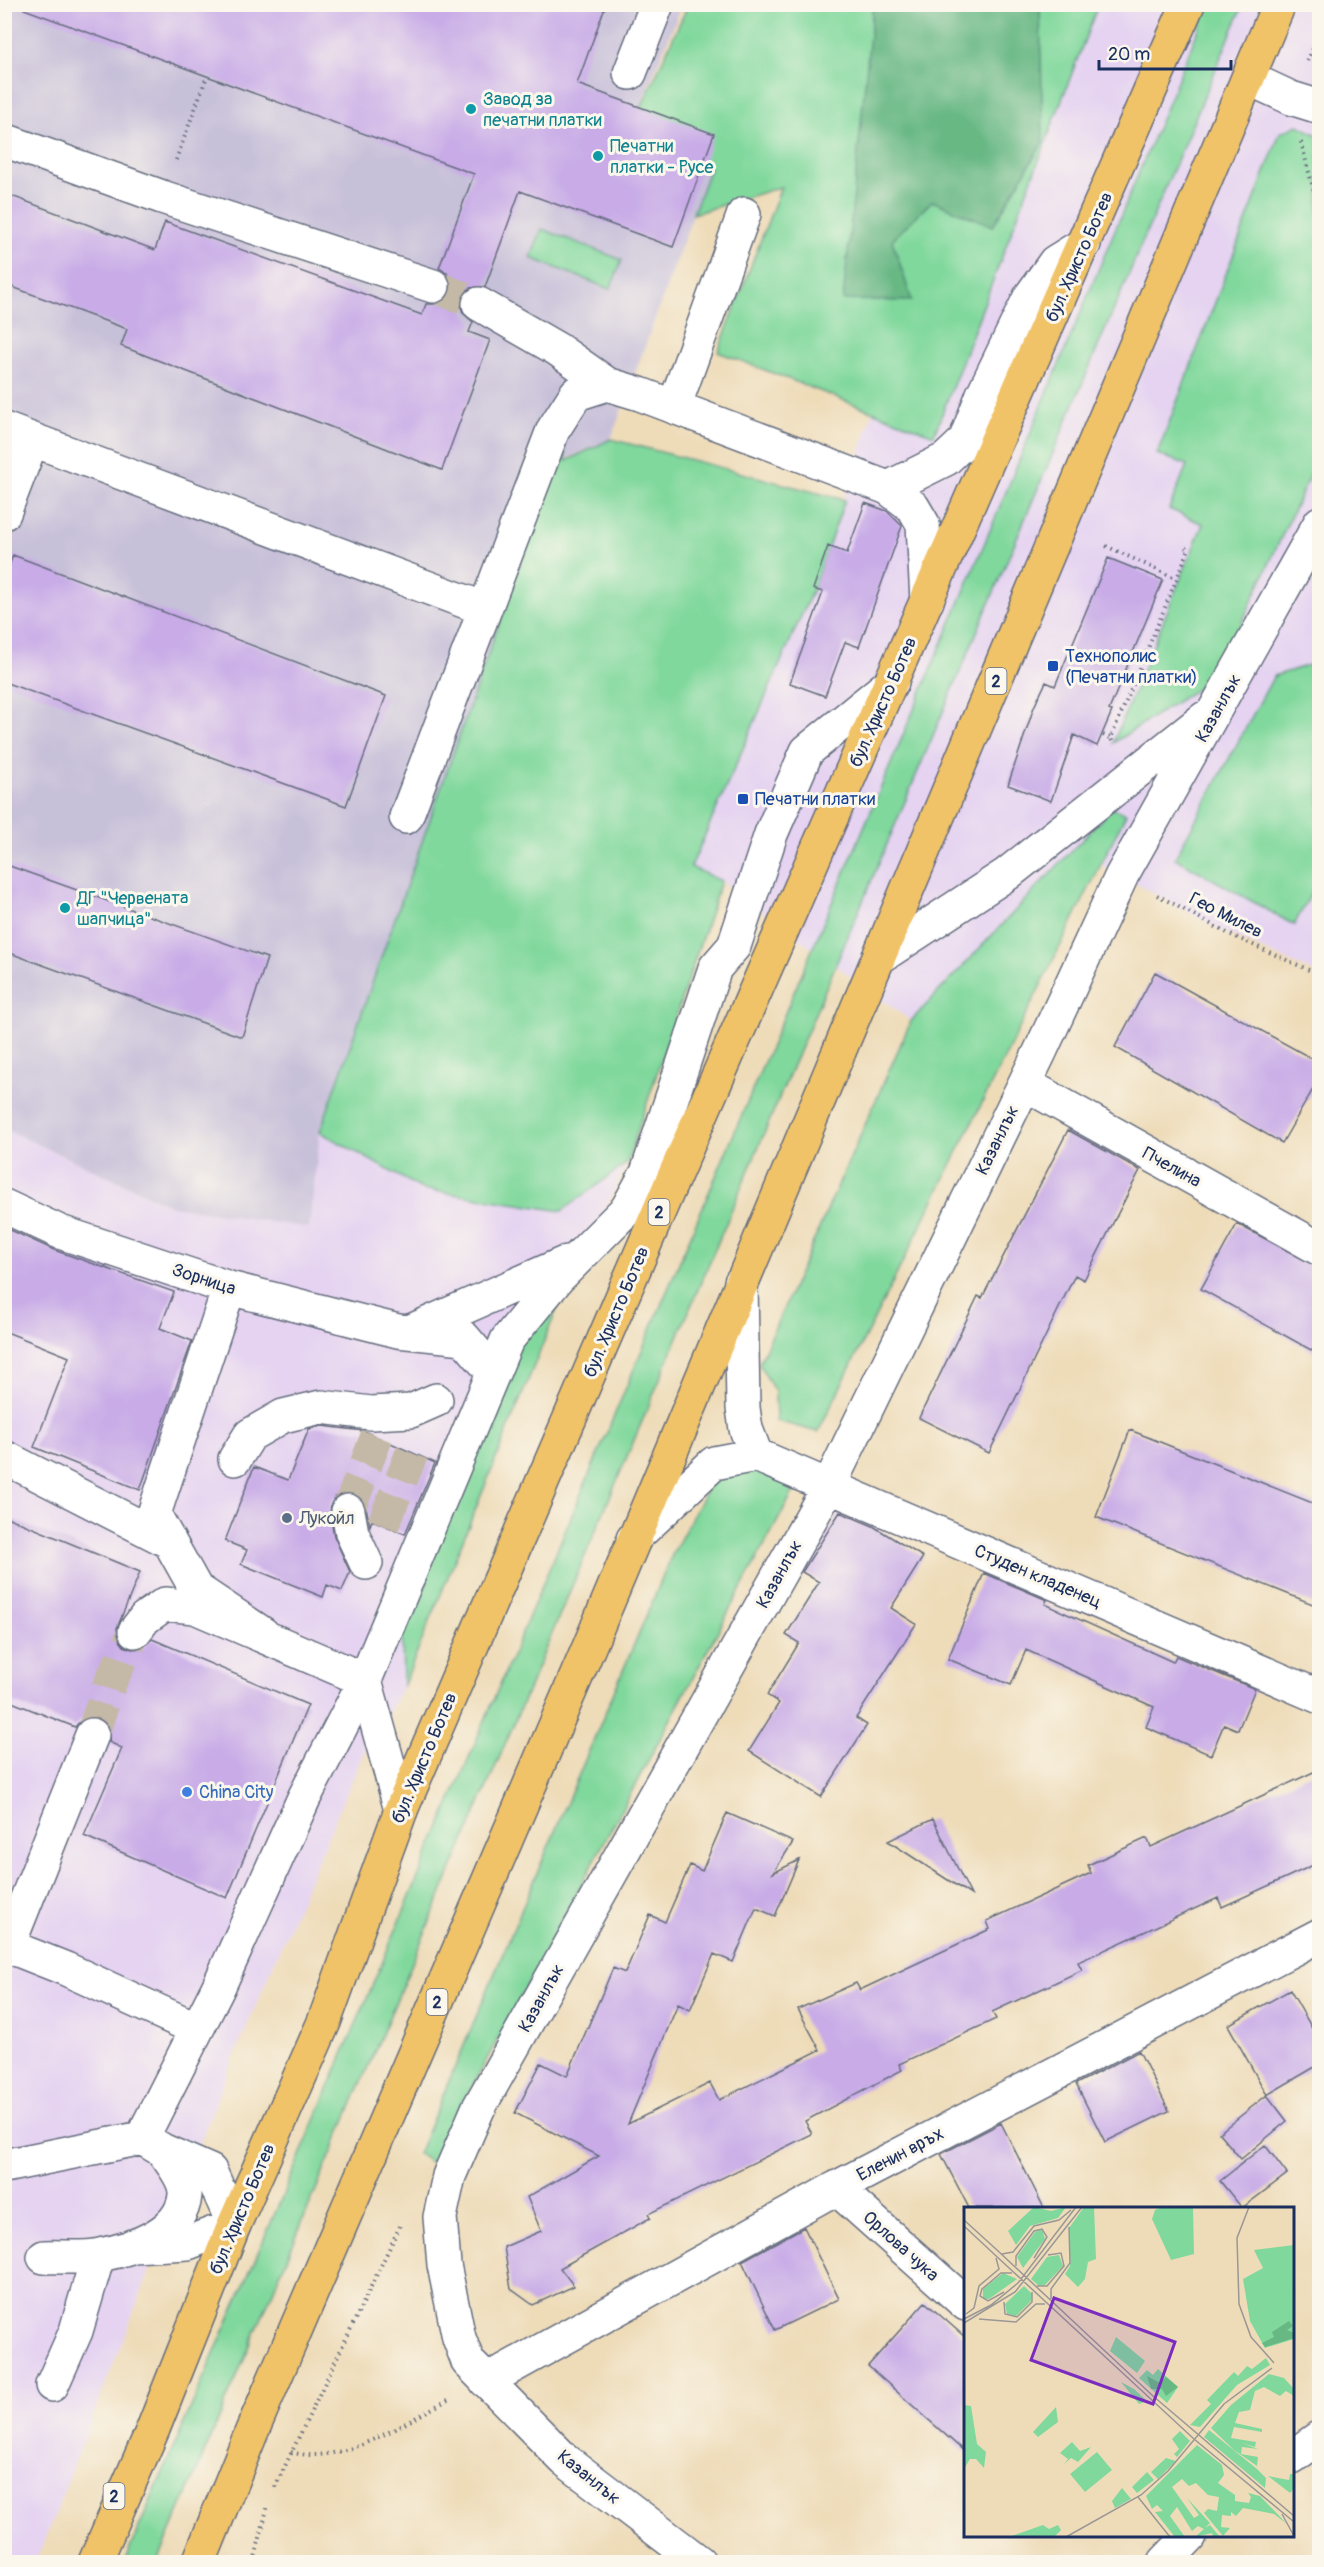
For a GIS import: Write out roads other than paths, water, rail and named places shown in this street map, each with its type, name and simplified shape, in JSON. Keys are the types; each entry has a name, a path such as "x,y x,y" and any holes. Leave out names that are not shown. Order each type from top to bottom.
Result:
{"highway":[{"name":"бул. Христо Ботев","path":"95,2562 153,2429 234,2225 324,2022 401,1810 666,1195 1188,4"},
{"name":"2","path":"199,2562 252,2431 585,1658 741,1282 1250,79 1279,4"},
{"name":"2","path":"74,2562 153,2429"},
{"path":"215,2562 239,2464"}],"street":[{"path":"630,73 657,4"},
{"path":"1250,79 1291,98 1320,107"},
{"path":"4,140 162,197 433,286"},
{"path":"674,407 744,214"},
{"path":"888,488 946,459 965,441 983,394 1030,297 1055,262 1084,244"},
{"path":"479,304 557,349 607,384 888,488 913,507 923,524 927,601"},
{"path":"406,817 553,430 576,394 607,384"},
{"path":"4,513 18,434 485,609"},
{"name":"Казанлък","path":"699,2562 565,2460 468,2362 459,2338 444,2265 440,2217 449,2176 478,2109 829,1486 1025,1084 1122,875 1320,523"},
{"path":"152,2144 197,2029 218,1988 304,1798 365,1680 507,1340 558,1278 627,1209 647,1173 716,968 734,946 771,834 807,751 892,682"},
{"path":"880,957 1008,874 1218,708"},
{"name":"Пчелина","path":"1025,1084 1320,1250"},
{"path":"409,1332 581,1256 666,1195"},
{"name":"Зорница","path":"4,1206 60,1232 229,1288 409,1332 464,1338 493,1372"},
{"path":"633,1539 714,1463 756,1455 746,1429 743,1408 741,1282"},
{"path":"229,1288 154,1514 196,1589 263,1634"},
{"path":"235,1459 250,1435 283,1416 321,1407 374,1424 424,1406"},
{"name":"Студен кладенец","path":"756,1455 1320,1697"},
{"path":"4,1457 168,1541"},
{"path":"348,1511 352,1533 366,1563"},
{"path":"135,1631 145,1618 165,1604 195,1607 263,1634 365,1680"},
{"path":"365,1680 401,1810"},
{"path":"92,1735 8,1946 66,1969 197,2029"},
{"name":"Еленин връх","path":"486,2381 836,2188 1320,1935"},
{"path":"44,2257 98,2256 132,2246 165,2230 180,2213 185,2193 176,2169 152,2144"},
{"path":"4,2166 152,2144 210,2171 234,2225 188,2243 132,2246"},
{"name":"Орлова чука","path":"836,2188 964,2302"},
{"path":"52,2385 76,2331 98,2256"},
{"path":"1294,2456 1320,2437"},
{"path":"1165,2562 1188,2537"}],"tunnel":[{"path":"433,286 479,304"},
{"path":"348,1511 377,1436"},
{"path":"383,1525 412,1453"},
{"path":"92,1735 110,1683 135,1631"}],"place":[{"name":"Завод за печатни платки","path":"471,109"},
{"name":"Печатни платки - Русе","path":"598,156"},
{"name":"Технополис (Печатни платки)","path":"1053,666"},
{"name":"Печатни платки","path":"743,799"},
{"name":"ДГ \"Червената шапчица\"","path":"65,908"},
{"name":"Лукойл","path":"287,1518"},
{"name":"China City","path":"187,1792"}]}
